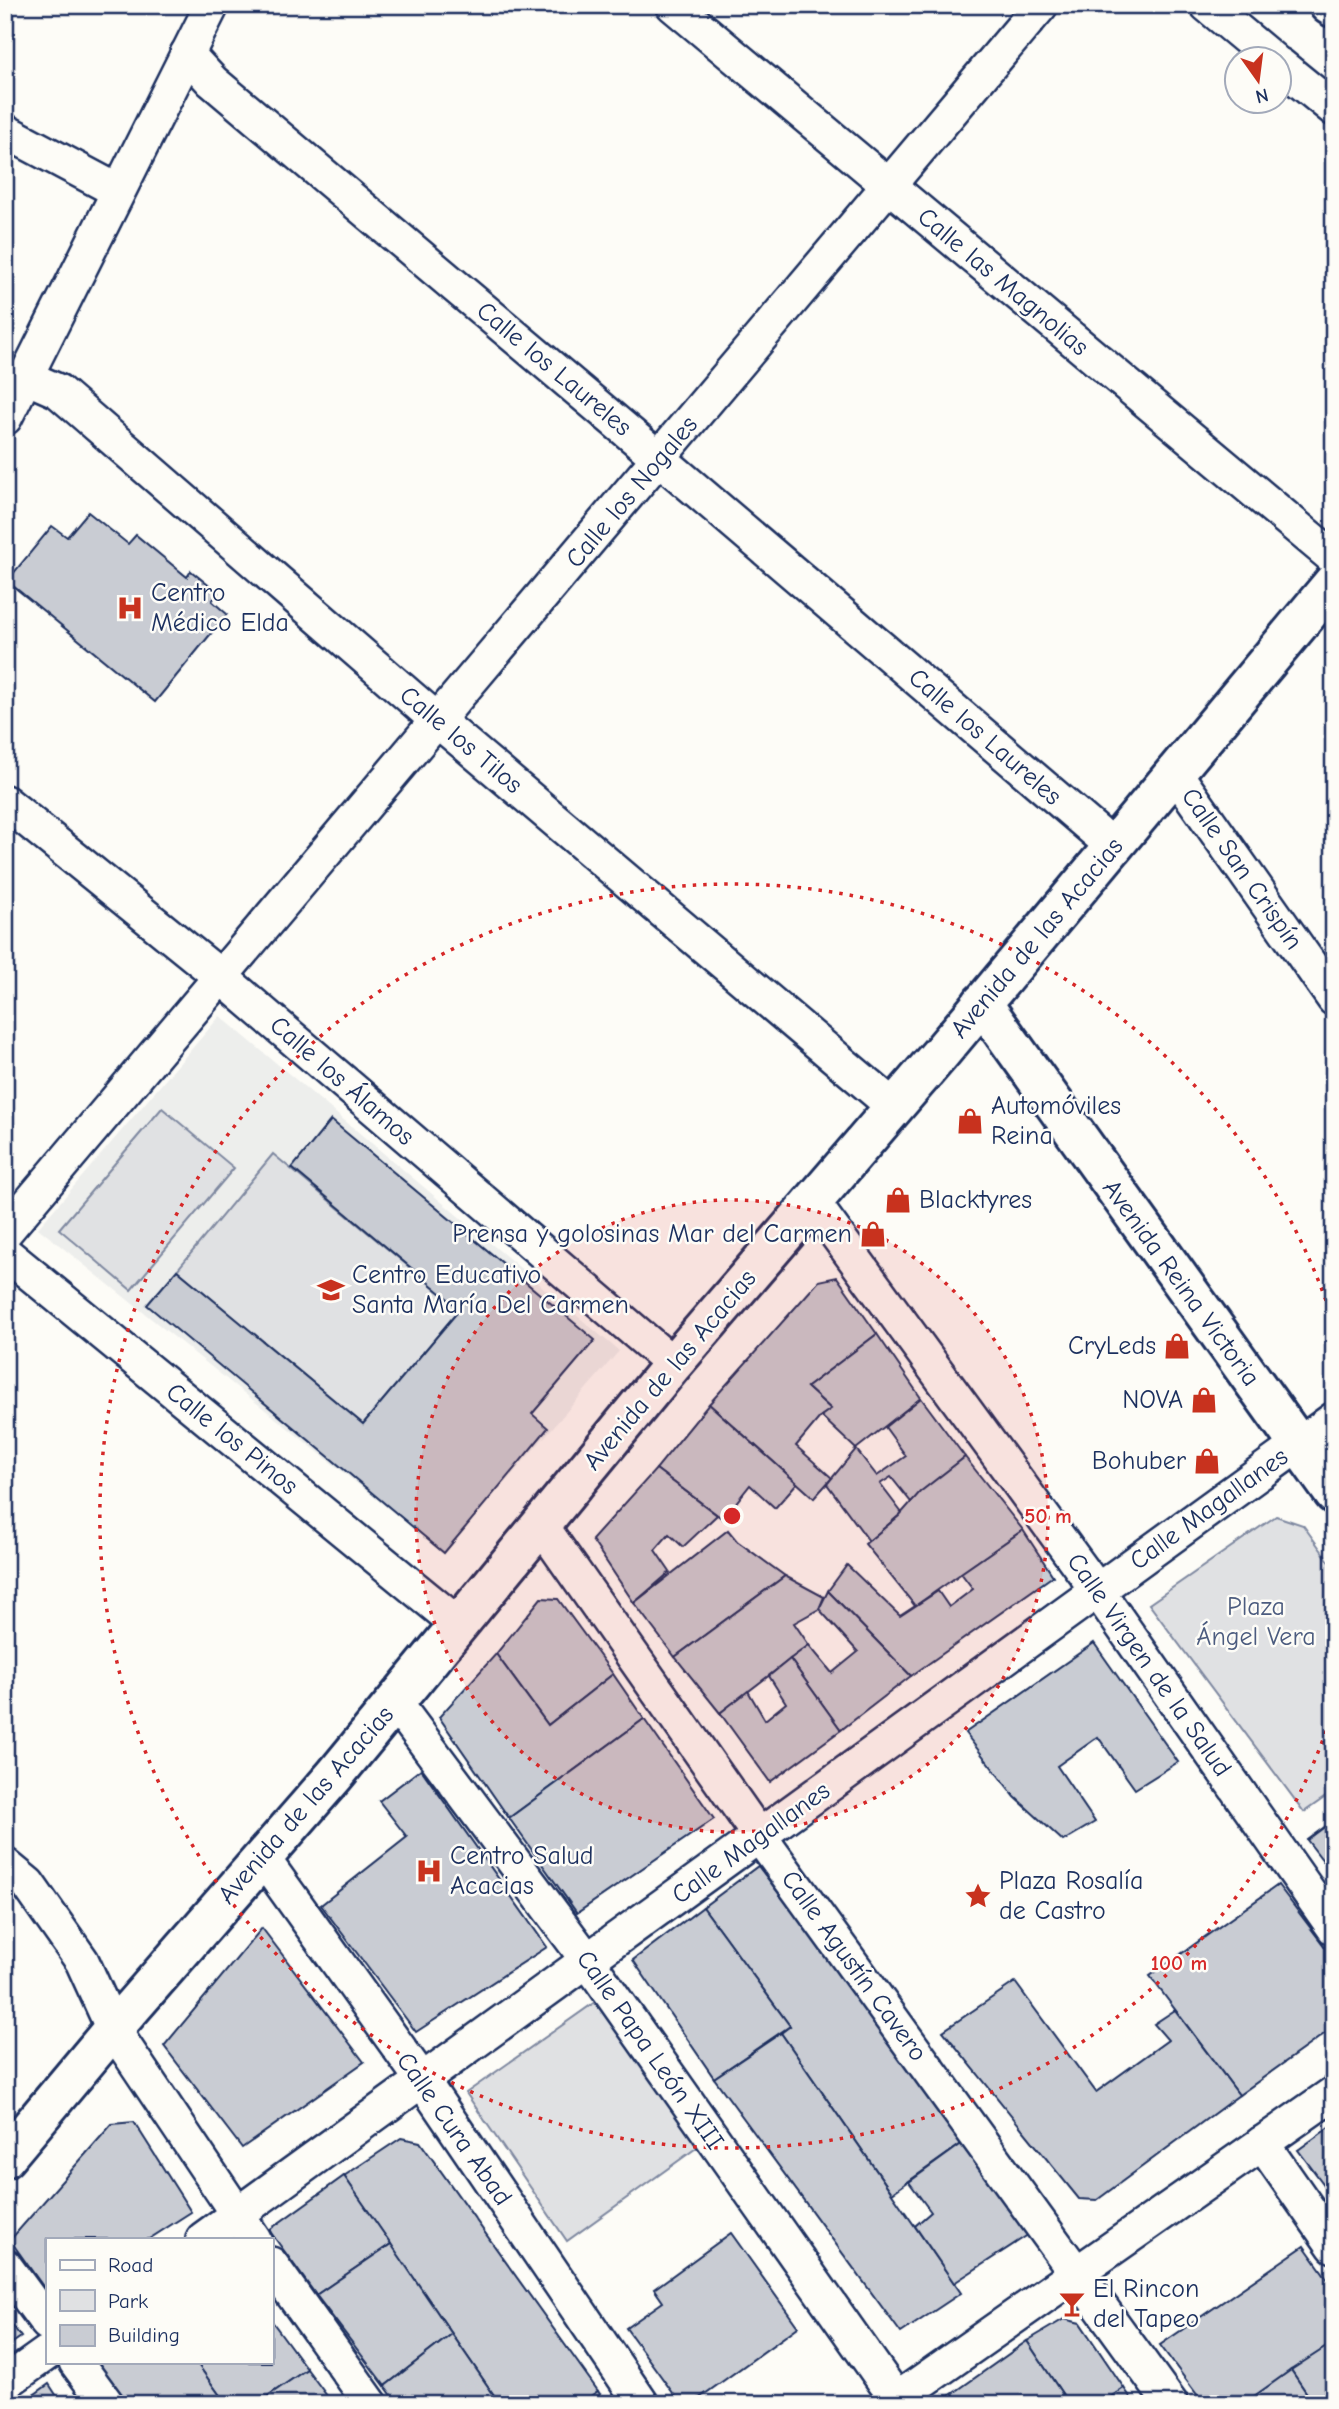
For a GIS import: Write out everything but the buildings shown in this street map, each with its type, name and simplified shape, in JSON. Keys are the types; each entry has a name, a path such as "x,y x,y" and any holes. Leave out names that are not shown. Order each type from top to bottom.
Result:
{"street":[{"path":"5,418 212,5"},
{"name":"Calle las Magnolias","path":"673,5 1334,558"},
{"name":"Calle los Nogales","path":"5,1232 891,187 1041,5"},
{"path":"1207,5 1256,46"},
{"path":"1329,5 1334,9"},
{"name":"Calle los Laureles","path":"187,54 212,81 1114,847"},
{"path":"1294,77 1334,110"},
{"path":"5,131 118,191"},
{"name":"Calle los Tilos","path":"26,377 58,391 438,722 894,1107"},
{"name":"Avenida de las Acacias","path":"5,2158 113,2029 335,1775 674,1364 1114,847 1334,582"},
{"name":"Calle San Crispín","path":"1175,773 1334,999"},
{"name":"Calle los Álamos","path":"5,802 221,977 674,1364"},
{"name":"Avenida Reina Victoria","path":"982,1003 1334,1494"},
{"name":"Calle Virgen de la Salud","path":"812,1201 1097,1590 1334,1928"},
{"name":"Calle los Pinos","path":"5,1253 458,1624"},
{"name":"Calle Magallanes","path":"206,2238 245,2227 422,2080 1334,1419"},
{"name":"Calle Agustín Cavero","path":"541,1525 760,1836 1171,2404"},
{"name":"Calle Papa León XIII","path":"394,1701 588,1961 896,2402"},
{"name":"Calle Cura Abad","path":"262,1857 422,2080 642,2404"},
{"path":"5,1865 27,1884 82,1961 113,2029 245,2227"},
{"path":"896,2402 1334,2093"},
{"path":"1262,2143 1334,2245"},
{"path":"5,2266 46,2322"},
{"path":"273,2267 371,2404"},
{"path":"5,2383 46,2354"},
{"path":"77,2364 107,2404"}],"shaded area":[{"name":"Centro Educativo Santa María Del Carmen","path":"220,1016 619,1351 444,1553 38,1228"}],"green space":[{"path":"162,1108 234,1168 131,1290 59,1229"},
{"path":"273,1154 460,1309 363,1424 177,1270"},
{"name":"Plaza Ángel Vera","path":"1276,1516 1303,1525 1334,1568 1334,1791 1304,1812 1149,1604"},
{"path":"598,2000 699,2146 567,2241 466,2093"}],"place":[{"name":"Centro Médico Elda","path":"130,608"},
{"name":"Automóviles Reina","path":"970,1121"},
{"name":"Blacktyres","path":"898,1200"},
{"name":"Prensa y golosinas Mar del Carmen","path":"873,1234"},
{"name":"Centro Educativo Santa María Del Carmen","path":"331,1290"},
{"name":"CryLeds","path":"1177,1346"},
{"name":"NOVA","path":"1204,1400"},
{"name":"Bohuber","path":"1207,1461"},
{"name":"Centro Salud Acacias","path":"429,1871"},
{"name":"Plaza Rosalía de Castro","path":"978,1896"},
{"name":"El Rincon del Tapeo","path":"1072,2304"}]}
